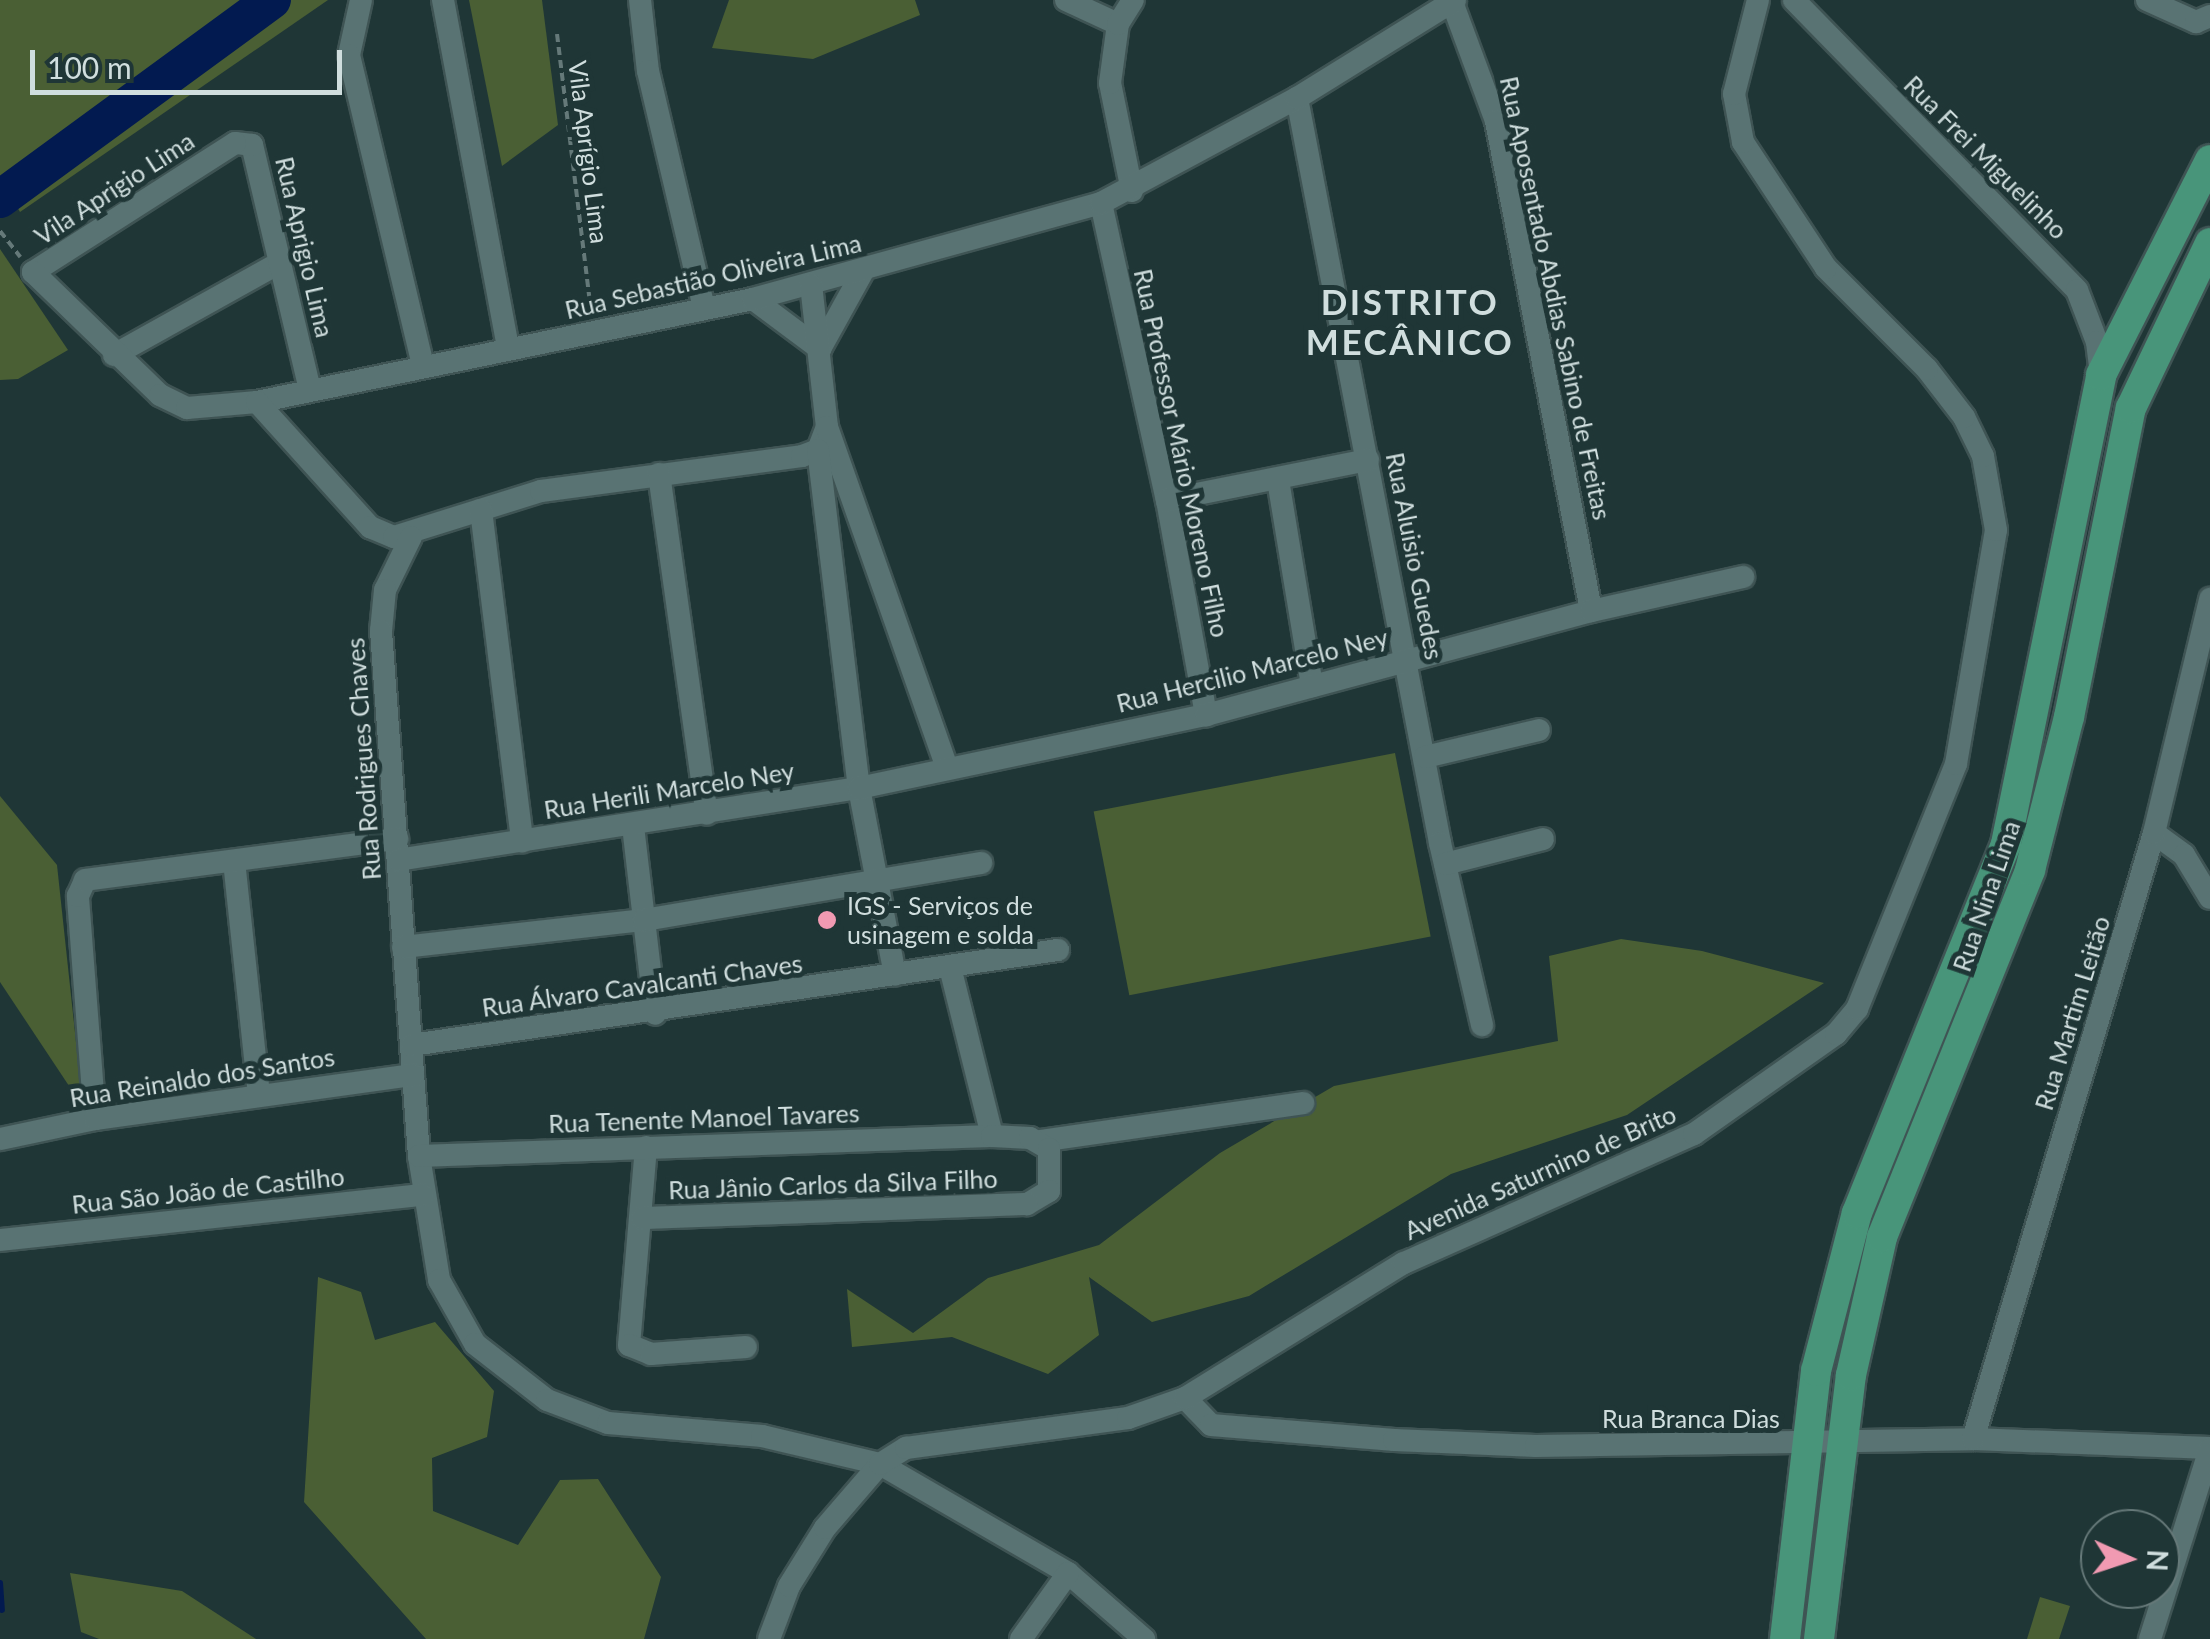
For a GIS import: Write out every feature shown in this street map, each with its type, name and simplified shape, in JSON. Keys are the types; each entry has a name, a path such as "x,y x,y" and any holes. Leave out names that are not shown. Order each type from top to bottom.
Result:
{"main road":[{"name":"Rua Nina Lima","path":"1784,1639 1816,1371 1858,1212 1986,904 2012,825 2100,374 2210,160"},
{"name":"Rua Nina Lima","path":"1819,1639 1840,1444 1882,1238 2008,933 2053,790 2130,408 2210,243"}],"street":[{"path":"361,0 350,54 423,365"},
{"path":"443,0 508,349"},
{"path":"640,0 648,71 704,308"},
{"path":"1066,0 1118,24"},
{"path":"1132,191 1110,82 1118,24 1133,0"},
{"name":"Avenida Saturnino de Brito","path":"769,1639 800,1564 880,1464 924,1444 1128,1418 1185,1398 1404,1262 1694,1134 1836,1034 1880,964 1965,733 1991,580 1993,502 1983,456 1964,417 1927,369 1826,268 1744,142 1734,94 1758,0"},
{"name":"Rua Frei Miguelinho","path":"1794,0 2076,290 2097,342 2100,374"},
{"path":"2147,0 2196,22 2210,16"},
{"name":"Rua Sebastião Oliveira Lima","path":"32,272 160,396 187,408 258,402 753,299 1101,203 1132,191 1297,98 1453,1"},
{"name":"Rua Aposentado Abdias Sabino de Freitas","path":"1453,1 1473,45 1496,121 1591,610"},
{"name":"Rua Aluisio Guedes","path":"1297,98 1445,864 1482,1025"},
{"name":"Rua Aprigio Lima","path":"224,149 244,143 256,152 278,263 310,390"},
{"name":"Vila Aprigio Lima","path":"32,272 224,149"},
{"name":"Rua Professor Mário Moreno Filho","path":"1101,203 1167,500 1206,715"},
{"path":"114,355 278,263"},
{"path":"820,349 862,271"},
{"path":"811,285 826,427 947,768"},
{"path":"753,299 820,349"},
{"path":"258,402 370,528 412,537 541,491 818,450"},
{"path":"826,427 818,450 859,788 895,975"},
{"path":"1167,500 1368,460"},
{"path":"658,474 707,814"},
{"path":"1278,480 1312,686"},
{"path":"481,510 522,841"},
{"name":"Rua Rodrigues Chaves","path":"412,537 382,607 419,1156 439,1280 454,1312 476,1344 547,1400 608,1423 762,1436 880,1464 1068,1573 1144,1639"},
{"name":"Rua Hercilio Marcelo Ney","path":"947,768 1206,715 1591,610 1743,577"},
{"name":"Rua Martim Leitão","path":"1973,1440 2154,834 2210,598"},
{"path":"1425,757 1539,730"},
{"name":"Rua Herili Marcelo Ney","path":"95,1119 78,896 93,877 234,861 522,841 859,788 947,768"},
{"path":"632,826 655,1014"},
{"path":"2154,834 2184,855 2210,898"},
{"path":"1445,864 1543,839"},
{"path":"234,861 259,1095"},
{"path":"404,947 644,920 982,863"},
{"name":"Rua Álvaro Cavalcanti Chaves","path":"412,1045 655,1014 1058,950"},
{"path":"950,967 992,1136"},
{"name":"Rua Reinaldo dos Santos","path":"0,1139 95,1119 414,1075"},
{"path":"1040,1141 1304,1103"},
{"name":"Rua Tenente Manoel Tavares","path":"419,1156 992,1136 1040,1141"},
{"name":"Rua Jânio Carlos da Silva Filho","path":"642,1218 1027,1204 1049,1191 1049,1150 1040,1141"},
{"path":"646,1147 628,1345 650,1354 746,1348"},
{"name":"Rua São João de Castilho","path":"0,1240 423,1195"},
{"name":"Rua Branca Dias","path":"1185,1398 1212,1425 1394,1440 1536,1446 1973,1440 2210,1449"},
{"path":"2150,1639 2210,1449"},
{"path":"1021,1639 1068,1573"}],"path":[{"name":"Vila Aprígio Lima","path":"557,34 594,333"},
{"path":"0,230 32,272"}],"green space":[{"path":"0,0 328,0 20,212 0,178"},
{"path":"469,0 542,0 558,125 502,166"},
{"path":"729,0 915,0 920,15 813,59 712,48"},
{"path":"0,249 68,350 18,379 0,380"},
{"path":"1395,753 1431,937 1129,995 1094,812"},
{"path":"0,796 57,865 83,1107 0,982"},
{"path":"1621,939 1702,951 1824,983 1627,1115 1451,1174 1249,1296 1152,1322 1089,1277 1099,1335 1048,1374 952,1337 852,1347 847,1289 913,1333 988,1278 1099,1245 1220,1153 1334,1086 1558,1041 1549,956"},
{"path":"318,1277 361,1292 375,1340 435,1322 494,1391 487,1437 432,1458 433,1511 518,1545 560,1480 598,1479 661,1577 644,1639 426,1639 304,1502"},
{"path":"70,1573 182,1591 256,1639 99,1639 81,1632"},
{"path":"2040,1597 2070,1606 2059,1639 2027,1639"}],"waterway":[{"path":"0,199 272,0"},
{"path":"0,1583 2,1610"}],"place":[{"name":"IGS - Serviços de usinagem e solda","path":"827,920"}],"district":[{"name":"DISTRITO MECÂNICO","path":"1410,321"}]}
